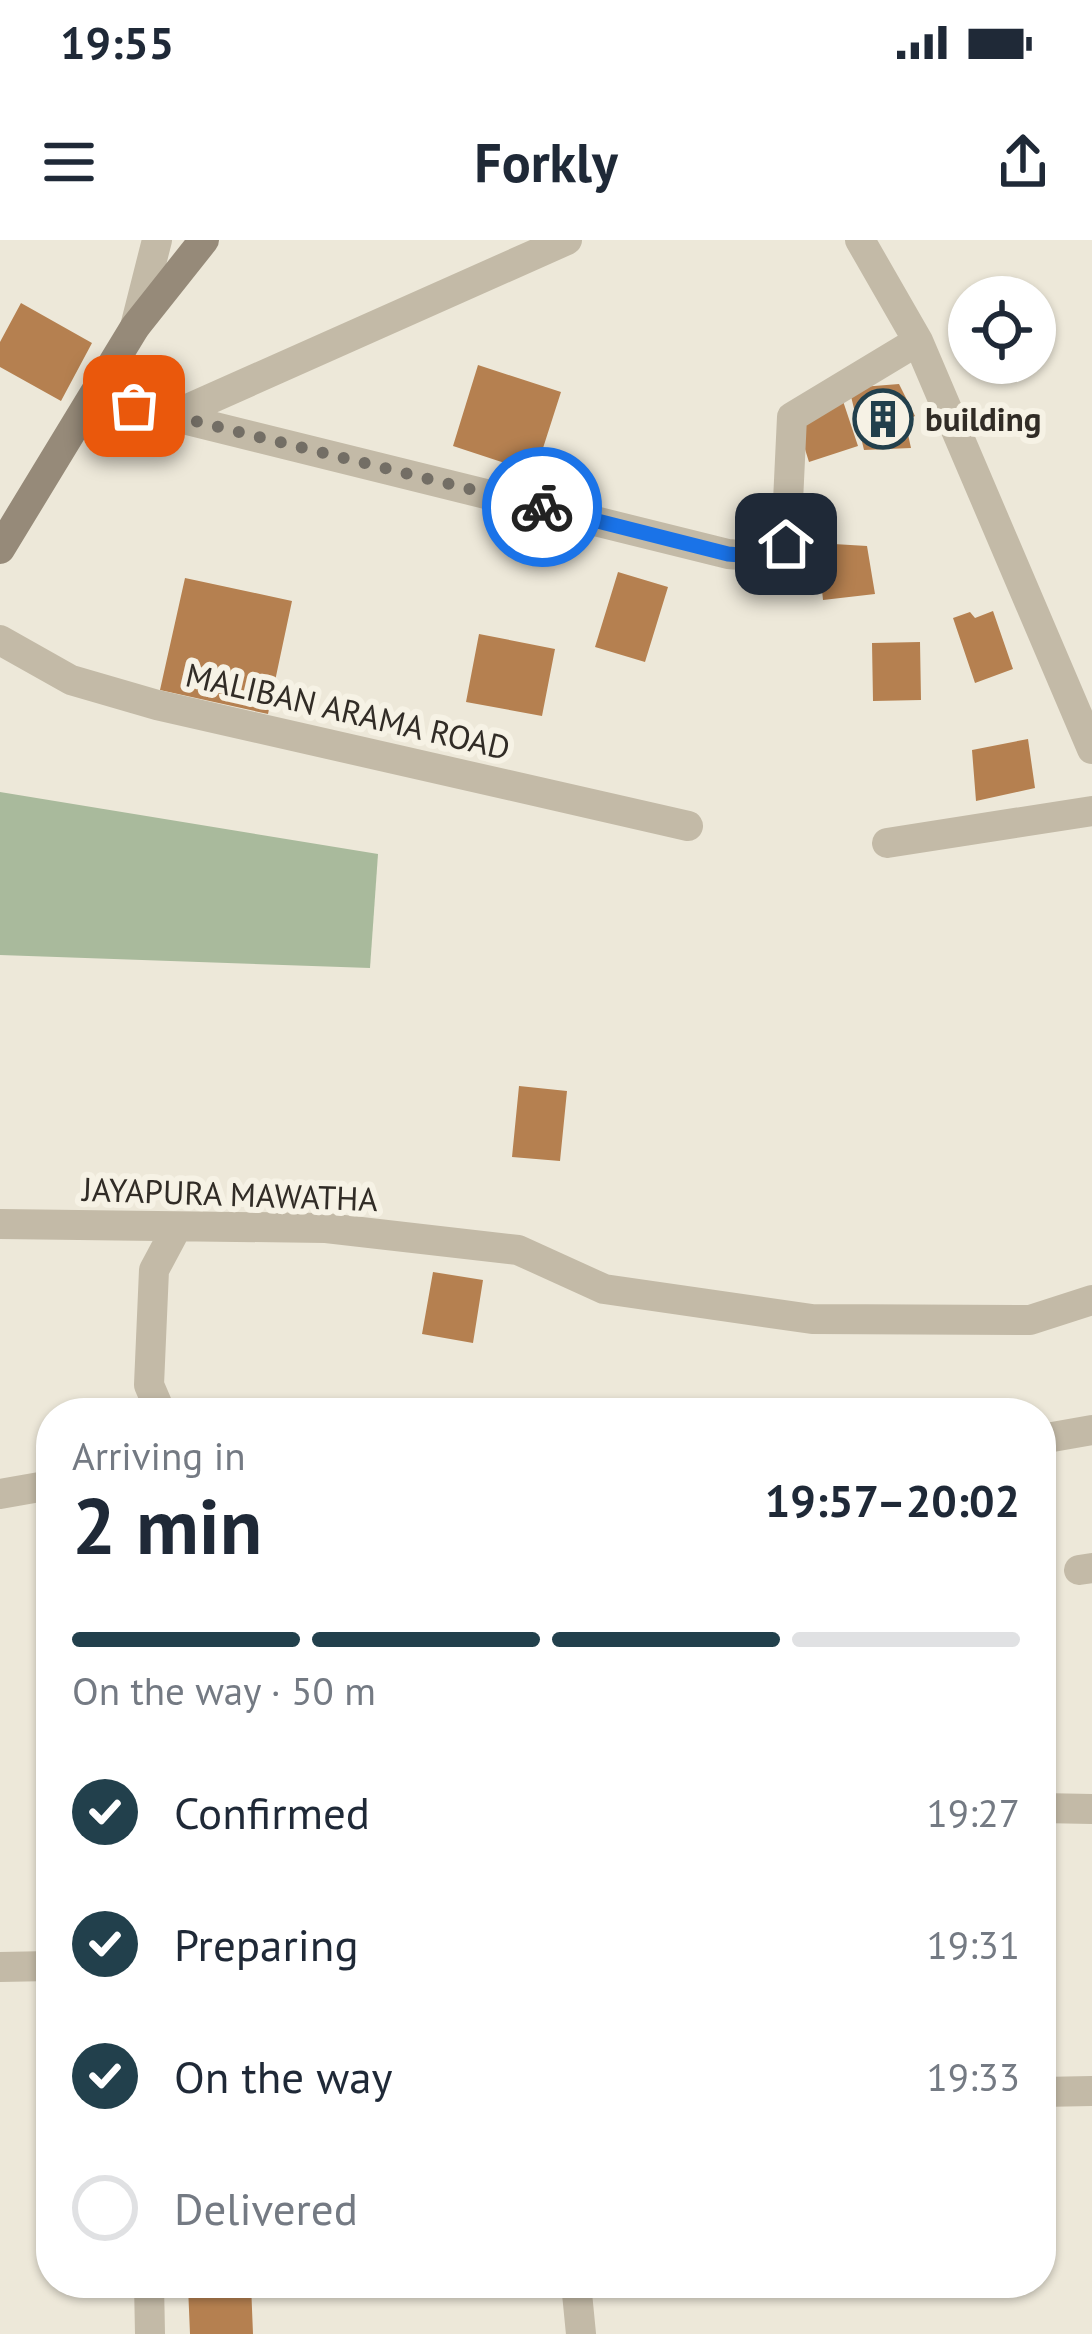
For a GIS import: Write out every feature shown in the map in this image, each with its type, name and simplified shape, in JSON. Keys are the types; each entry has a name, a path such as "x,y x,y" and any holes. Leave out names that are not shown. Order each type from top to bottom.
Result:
{"street":[{"path":"135,327 157,240"},
{"path":"0,549 135,327 204,240"},
{"path":"174,415 567,240"},
{"path":"860,240 917,341 1092,749"},
{"path":"94,397 728,554 776,558 786,544 792,417 917,341"},
{"name":"MALIBAN ARAMA ROAD","path":"0,640 71,680 158,705 688,826"},
{"path":"887,843 1092,811"},
{"name":"JAYAPURA MAWATHA","path":"0,1225 326,1228 518,1250 604,1289 812,1319 1030,1320 1092,1300"},
{"path":"154,1398 149,1385 154,1270 177,1227"},
{"path":"1056,1436 1092,1430"},
{"path":"0,1494 36,1488"},
{"path":"1056,1808 1092,1809"},
{"path":"0,1967 36,1966"},
{"path":"1056,2092 1092,2091"},
{"path":"149,2298 150,2334"},
{"path":"577,2298 581,2334"}],"green space":[{"path":"0,792 378,854 370,968 0,955"}],"building":[{"path":"21,303 92,343 61,401 0,367 0,342"},
{"path":"478,365 561,392 535,473 453,446"},
{"name":"building","path":"899,384 915,416 905,421 911,448 864,450 849,388"},
{"name":"building","path":"842,398 858,446 809,462 794,414"},
{"path":"817,543 867,546 875,594 823,600"},
{"path":"618,572 668,587 645,662 595,647"},
{"path":"185,578 292,601 268,714 160,690"},
{"path":"993,611 1013,669 975,683 953,618 970,612 975,618"},
{"path":"479,634 555,649 542,716 466,702"},
{"path":"920,642 921,700 873,701 872,643"},
{"path":"1028,739 1035,788 976,801 972,750"},
{"path":"519,1086 567,1091 560,1161 512,1157"},
{"path":"433,1272 483,1280 473,1343 422,1334"},
{"path":"188,2298 252,2298 253,2334 190,2334"}],"way so far":[{"path":"134,406 542,507"}],"place":[{"name":"building","path":"883,419"}],"route":[{"path":"542,507 728,554 776,558 786,544"}]}
